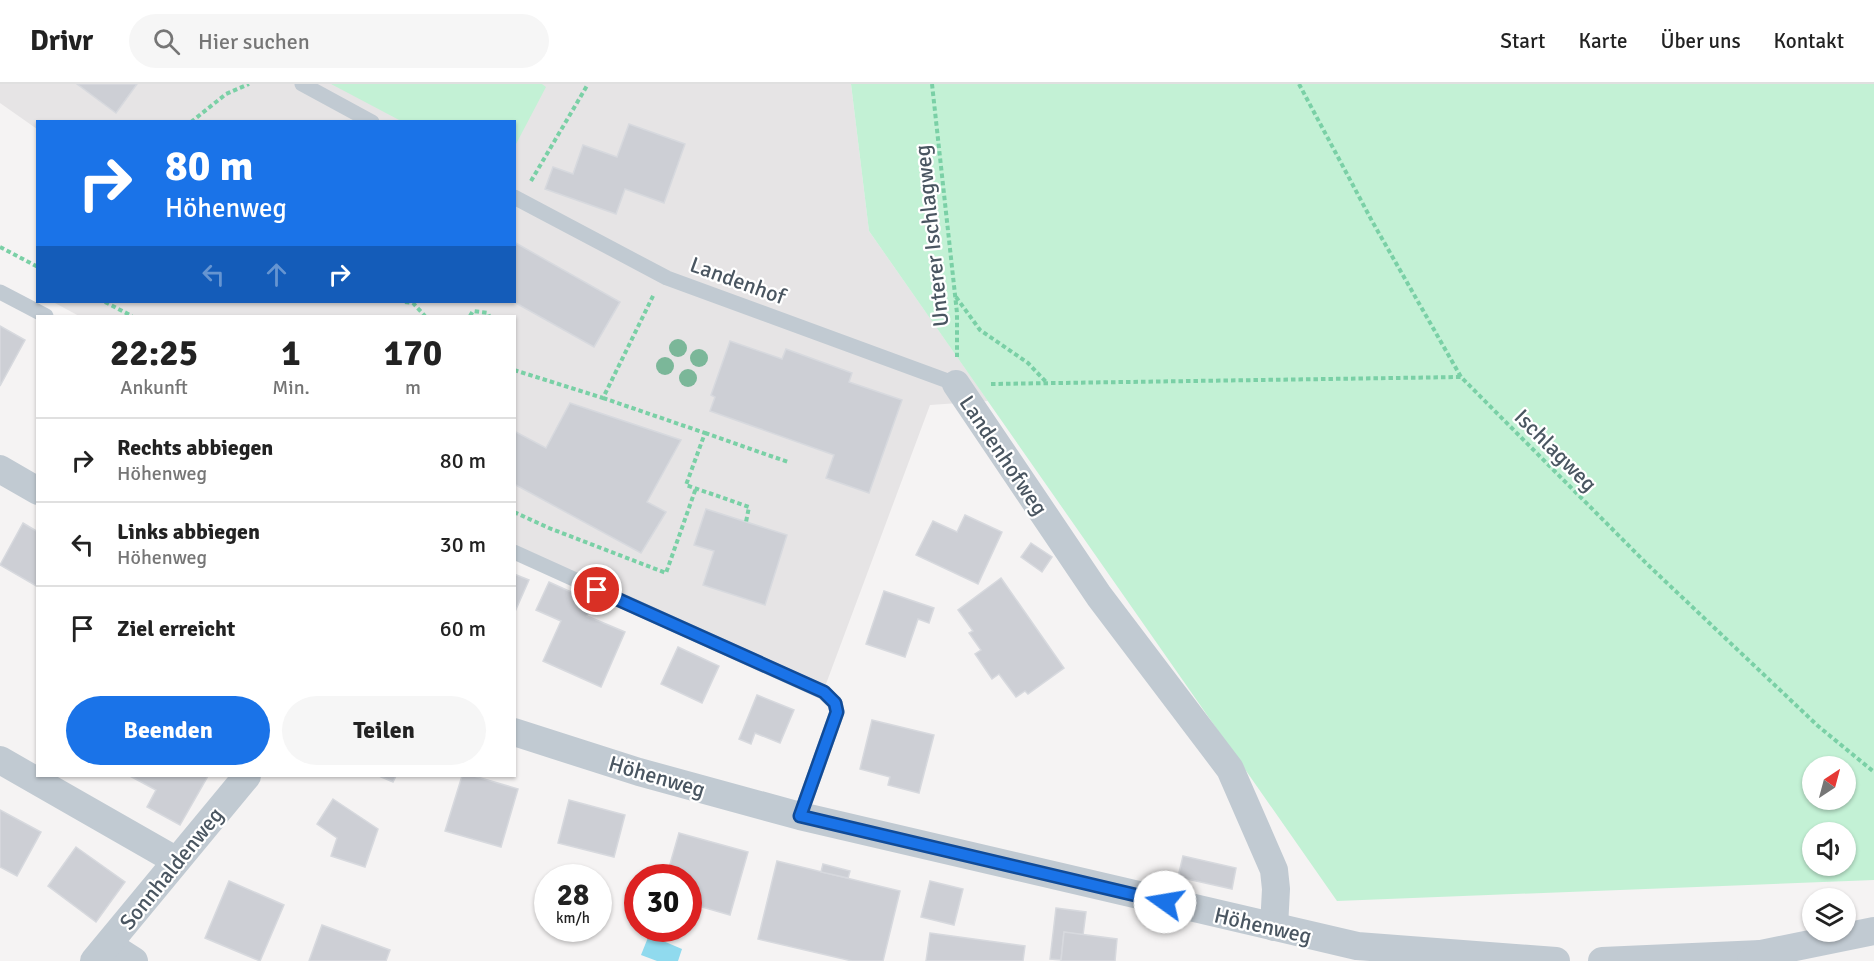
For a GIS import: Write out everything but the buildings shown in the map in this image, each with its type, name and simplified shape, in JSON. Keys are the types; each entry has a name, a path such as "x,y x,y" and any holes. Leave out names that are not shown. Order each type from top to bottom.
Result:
{"street":[{"name":"Landenhofweg","path":"956,384 1099,596 1230,770 1274,870 1276,889 1274,927"},
{"path":"0,469 36,490"},
{"name":"Höhenweg","path":"516,733 639,772 800,816 1274,927 1376,954 1556,961"},
{"path":"0,759 175,860"},
{"name":"Sonnhaldenweg","path":"101,953 175,860 246,777"},
{"path":"1602,961 1756,958 1874,931"},
{"path":"101,953 134,961"}],"lane":[{"path":"302,84 368,120"},
{"name":"Landenhof","path":"517,199 663,276 956,384"},
{"path":"0,292 44,315"},
{"path":"516,553 824,692 835,703 837,712 800,816"}],"path":[{"path":"194,120 226,94 249,84"},
{"path":"517,199 588,84"},
{"name":"Unterer Ischlagweg","path":"932,84 956,297 956,384"},
{"name":"Ischlagweg","path":"1299,84 1372,221 1461,377 1647,564 1818,726 1874,772"},
{"path":"0,248 36,266"},
{"path":"603,399 663,276"},
{"path":"956,297 980,330 1028,363 1047,383"},
{"path":"107,303 130,315"},
{"path":"413,303 424,315"},
{"path":"471,315 473,311 489,315"},
{"path":"516,371 788,462"},
{"name":"Landenhofweg","path":"956,384 1461,377"},
{"path":"705,433 686,485 749,507 746,522"},
{"path":"516,513 666,573 696,488"}],"shaded area":[{"path":"0,84 851,84 869,231 988,401 930,405 823,692 516,552 516,315 77,315 55,303 516,303 516,120 36,120 36,128 0,103"}],"green space":[{"path":"331,84 542,84 546,87 516,144 516,120 399,120"},
{"path":"851,84 1874,84 1874,880 1337,901 869,231"}],"water":[{"path":"646,942 666,942 682,949 678,961 657,961 641,955"}],"route":[{"path":"597,590 824,692 835,703 837,712 800,816 1165,902"}]}
